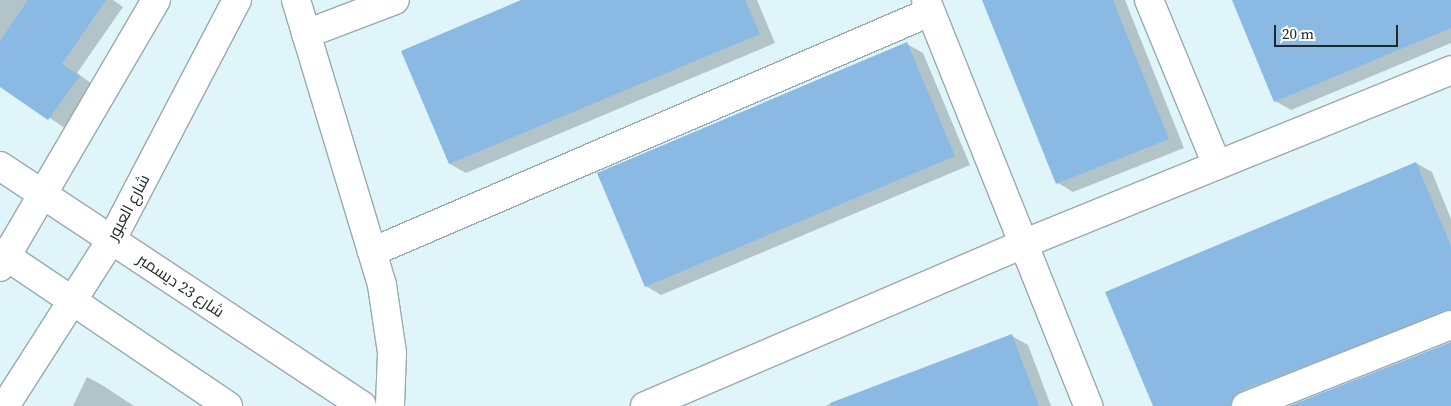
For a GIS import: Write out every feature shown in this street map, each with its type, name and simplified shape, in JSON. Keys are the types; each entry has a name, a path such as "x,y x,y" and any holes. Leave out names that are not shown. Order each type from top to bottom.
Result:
{"street":[{"path":"156,0 42,194 2,258 73,300 228,406"},
{"name":"شارع العبور","path":"6,406 112,239 237,0"},
{"path":"296,0 372,252 389,318 390,406"},
{"path":"306,34 395,0"},
{"path":"1149,0 1217,165"},
{"path":"372,252 928,6 1088,406"},
{"path":"645,406 1023,244 1217,165 1449,75"},
{"name":"شارع 23 ديسمبر","path":"0,166 362,406"},
{"path":"1246,406 1451,324"}],"building":[{"path":"28,0 106,0 62,64 80,76 48,120 0,87 0,41"},
{"path":"521,0 745,0 760,34 449,164 401,51"},
{"path":"982,0 1113,0 1169,139 1056,184"},
{"path":"1232,0 1451,0 1451,28 1274,102"},
{"path":"907,42 955,156 645,287 597,173"},
{"path":"1416,162 1451,246 1451,310 1240,391 1231,406 1153,406 1105,292"},
{"path":"1012,334 1039,406 831,406 830,403"},
{"path":"1451,342 1451,406 1289,406"}]}
